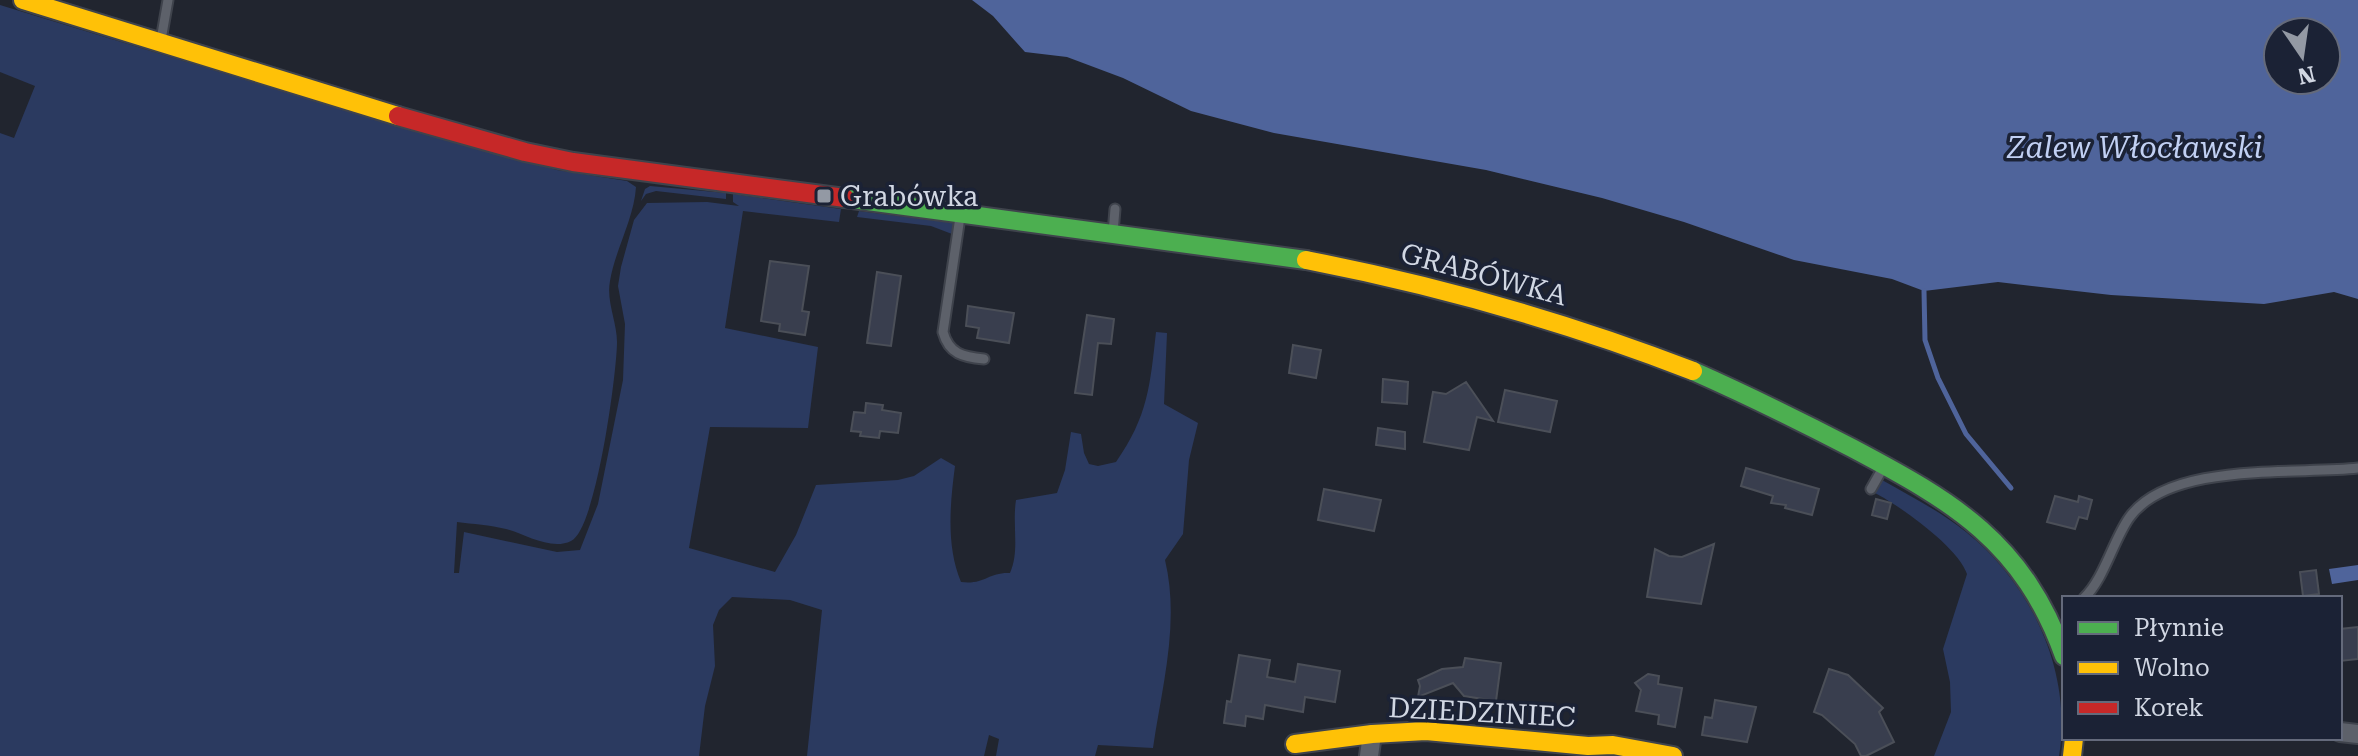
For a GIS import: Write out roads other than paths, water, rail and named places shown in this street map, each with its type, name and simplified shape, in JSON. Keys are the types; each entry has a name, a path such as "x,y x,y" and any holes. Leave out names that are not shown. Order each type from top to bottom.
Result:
{"street":[{"name":"GRABÓWKA","path":"23,0 401,117 537,154 644,173 1245,251 1368,271 1545,317 1642,351 1747,395 1884,466 1946,503 1987,533 2016,564 2057,616 2062,645"},
{"name":"DZIEDZINIEC","path":"1295,744 1426,731 1588,751 1613,745 1673,756"},
{"name":"DZIEDZINIEC","path":"1369,756 1372,734"}],"lane":[{"path":"160,43 168,0"},
{"path":"1113,233 1115,209"},
{"path":"960,213 943,332 946,344 954,352 984,359"},
{"path":"1871,489 1884,466"},
{"path":"2085,596 2130,516 2148,501 2178,484 2209,477 2358,468"}],"water":[{"name":"Zalew Włocławski","path":"972,0 2358,0 2358,299 2334,292 2264,304 2111,295 1998,282 1924,291 1892,279 1794,260 1602,198 1486,170 1274,133 1191,111 1123,78 1067,57 1025,52 993,16"},
{"path":"2358,565 2358,580 2332,584 2329,569"}],"waterway":[{"path":"1924,291 1925,340 1938,378 1966,434 2011,488"}],"place":[{"name":"Grabówka","path":"824,196"}]}
